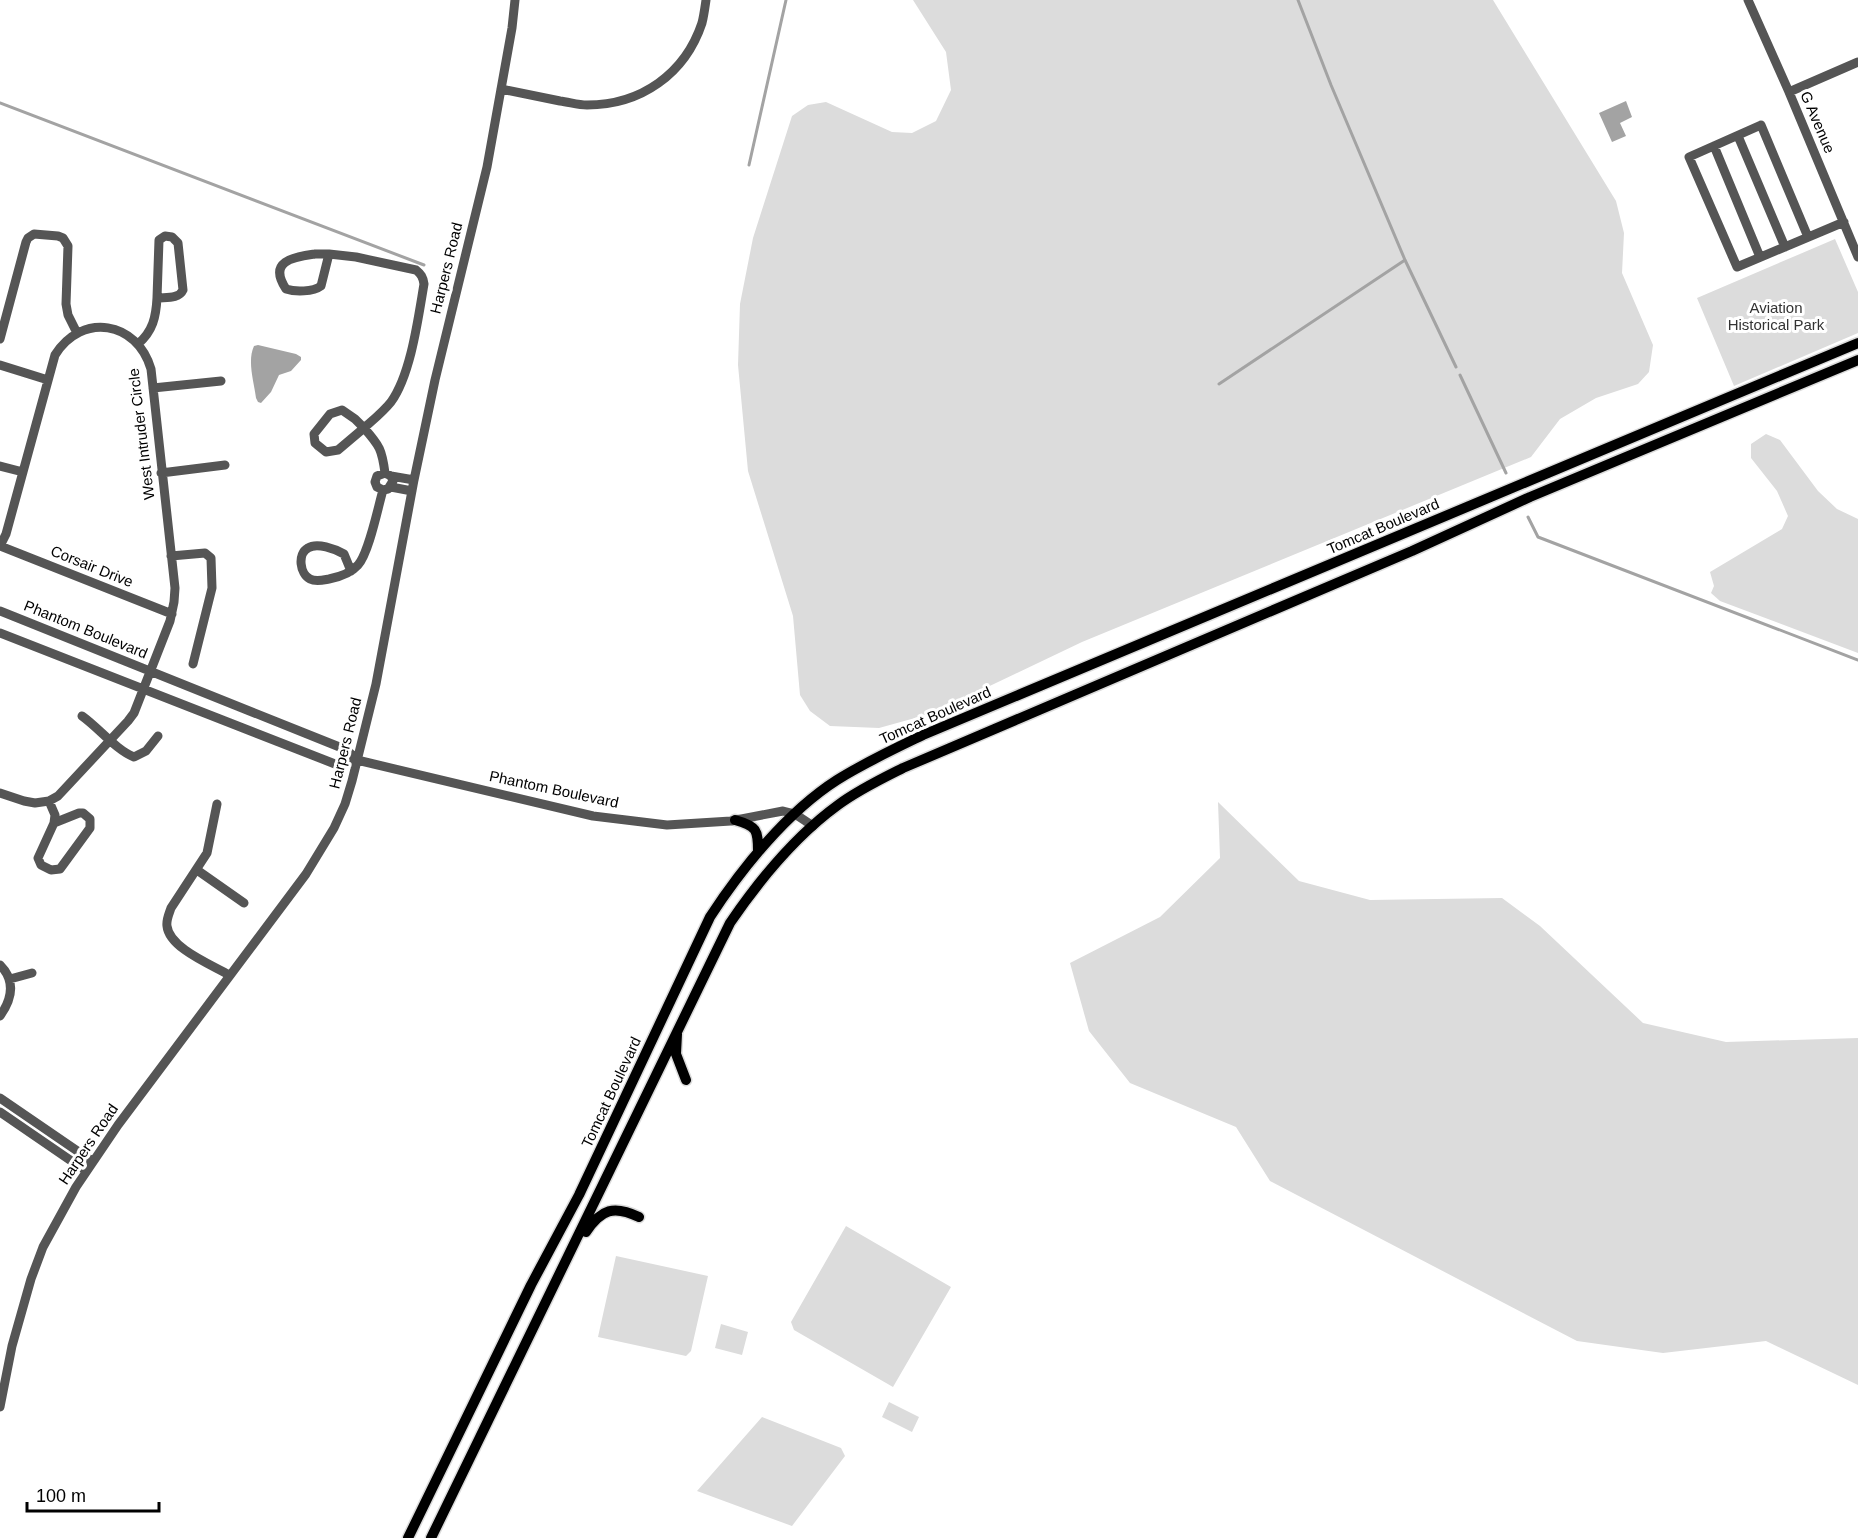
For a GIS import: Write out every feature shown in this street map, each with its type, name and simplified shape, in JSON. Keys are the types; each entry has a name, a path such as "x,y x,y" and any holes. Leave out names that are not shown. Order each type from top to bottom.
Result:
{"main road":[{"name":"Tomcat Boulevard","path":"408,1538 531,1285 579,1195 710,917 733,881 758,851 795,814 836,781 868,762 923,735 1858,343"},
{"path":"433,1536 730,923 780,856 838,805 903,768 1412,551 1540,493 1858,360"},
{"path":"735,820 754,828 758,836 758,851"},
{"path":"677,1031 676,1054 686,1080"},
{"path":"564,1264 594,1219 605,1212 620,1210 639,1217"}],"street":[{"name":"Harpers Road","path":"0,1407 15,1335 43,1247 86,1171 306,874 334,828 345,804 376,684 414,480 456,290 487,167 515,0"},
{"path":"501,89 586,105 615,103 635,98 663,81 679,65 692,45 702,22 706,0"},
{"name":"G Avenue","path":"1748,0 1858,257"},
{"path":"1789,92 1858,62"},
{"path":"1808,237 1761,125 1689,157 1737,267 1844,222"},
{"path":"1738,136 1785,247"},
{"path":"1714,146 1760,257"},
{"path":"0,339 26,242 34,234 58,236 68,246 66,304 68,315 77,333"},
{"path":"0,546 6,534 48,380 61,346 77,333 89,328 111,328 130,337 138,344 150,331 157,314 157,298 159,240 165,236 172,237 178,243 183,290 176,297 157,298"},
{"path":"329,254 321,286 318,289 290,291 286,289 281,277 286,260 315,254 329,254 356,257 408,268 416,270 423,279 416,328 403,379 392,400 364,428 338,450 332,452 321,449 313,438 316,430 330,414 342,410 352,416 364,428 378,443 388,475 393,481 387,489 363,558 358,565 351,570 338,577 324,580 310,579 302,569 301,558 310,546 329,548 344,554 351,570"},
{"name":"West Intruder Circle","path":"49,801 63,792 134,712 172,614 175,588 153,388 148,361 138,344"},
{"path":"0,365 48,380"},
{"path":"153,388 221,381"},
{"path":"161,473 225,465"},
{"path":"0,466 23,472"},
{"path":"412,491 377,487 376,479 380,474 414,480"},
{"name":"Corsair Drive","path":"0,546 172,614"},
{"path":"171,556 206,553 211,558 212,588 193,664"},
{"name":"Phantom Boulevard","path":"0,611 347,750 357,760 593,816 667,825 735,820 783,811 795,814"},
{"name":"Phantom Boulevard","path":"0,633 335,764 348,764 357,760"},
{"path":"82,716 130,756 137,757 146,751 158,736"},
{"path":"0,793 35,803 49,801 55,815 54,823 38,858 40,865 56,871 63,865 91,824 88,817 79,813 54,823"},
{"path":"217,804 207,853 171,908 167,918 167,927 178,946 229,975"},
{"path":"795,814 813,826"},
{"path":"197,870 244,903"},
{"path":"0,965 10,979 11,995 9,1003 0,1016"},
{"path":"10,979 32,973"},
{"path":"0,1098 92,1161"},
{"path":"0,1112 86,1171"}],"green space":[{"path":"913,0 1493,0 1616,201 1624,233 1622,273 1653,345 1649,372 1638,384 1596,398 1560,419 1531,457 1082,642 933,713 879,728 830,726 810,711 800,695 793,616 748,471 738,365 740,304 753,238 792,116 808,105 826,102 892,132 912,133 936,121 951,90 946,52"},
{"name":"Aviation Historical Park","path":"1835,239 1858,292 1858,333 1734,386 1697,298"},
{"path":"1766,434 1780,440 1818,491 1837,509 1858,519 1858,653 1720,601 1711,593 1714,586 1710,572 1782,529 1788,516 1777,491 1751,458 1751,444"},
{"path":"1218,802 1299,881 1370,900 1502,898 1540,926 1643,1023 1726,1042 1858,1038 1858,1385 1766,1341 1663,1353 1577,1341 1270,1181 1236,1127 1130,1083 1089,1031 1070,963 1160,917 1220,858"},
{"path":"846,1226 951,1287 893,1387 794,1330 791,1322"},
{"path":"616,1256 708,1276 691,1351 686,1356 598,1337"},
{"path":"721,1324 748,1332 742,1355 715,1348"},
{"path":"889,1402 919,1417 912,1432 882,1417"},
{"path":"762,1417 841,1448 845,1456 792,1526 697,1491"}],"shaded area":[{"path":"1626,101 1632,117 1620,123 1626,136 1612,142 1599,113"},
{"path":"258,345 301,357 291,371 279,375 271,392 261,403 256,398 251,365 254,346"}],"waterway":[{"path":"749,165 786,0"},
{"path":"1298,0 1331,85 1405,260 1456,367"},
{"path":"0,103 424,265"},
{"path":"1219,384 1405,260"},
{"path":"1460,375 1506,473"},
{"path":"1528,517 1538,537 1858,660"}]}
